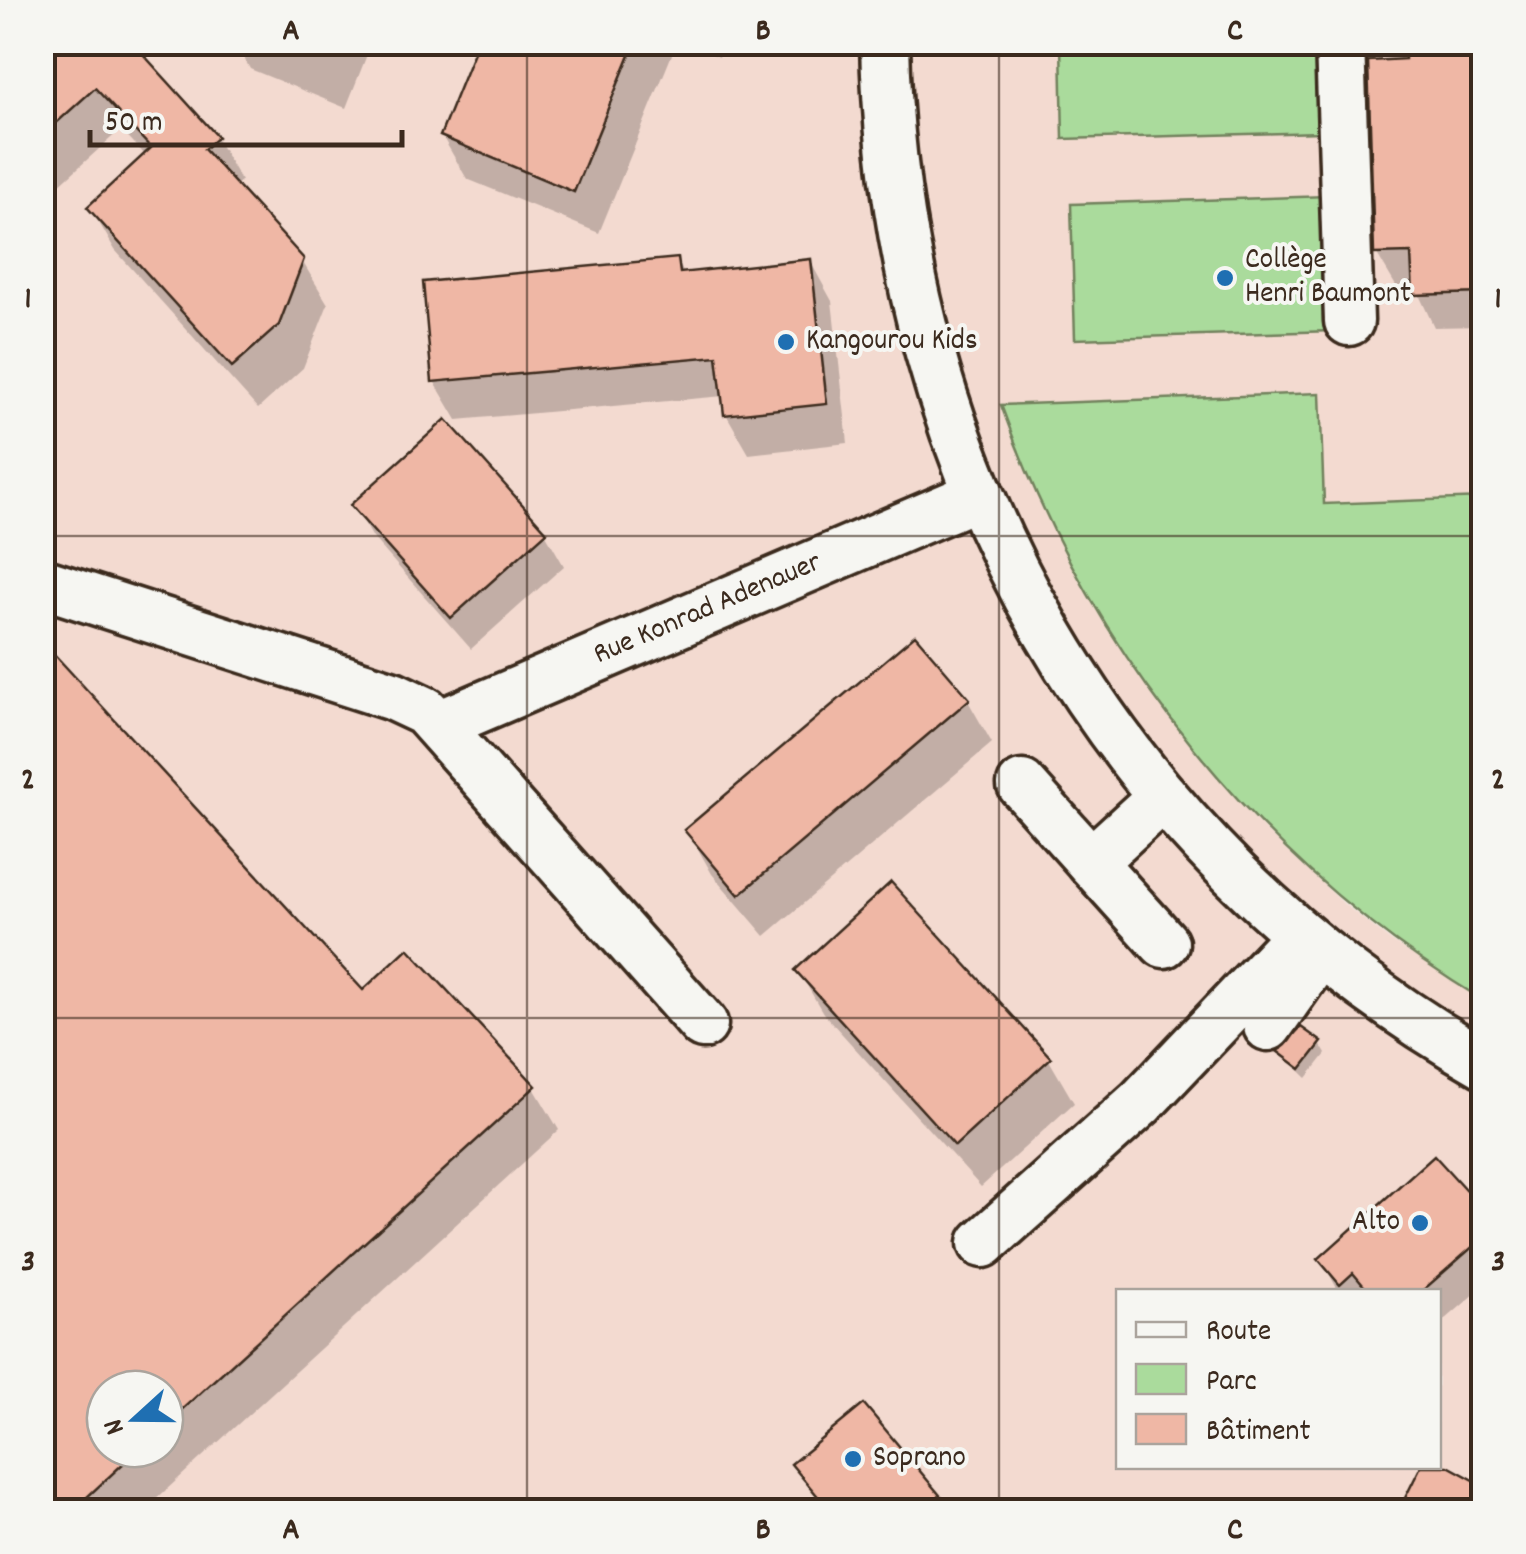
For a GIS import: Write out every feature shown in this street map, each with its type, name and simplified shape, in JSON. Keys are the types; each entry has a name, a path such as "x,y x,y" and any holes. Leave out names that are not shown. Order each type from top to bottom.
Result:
{"street":[{"path":"885,42 890,148 906,263 936,382 978,495 1048,636 1105,722 1163,796 1244,884 1310,944 1394,1007 1484,1063"},
{"path":"1340,42 1349,321"},
{"name":"Rue Konrad Adenauer","path":"439,725 978,495"},
{"path":"42,583 393,696 424,712 703,1024"},
{"path":"1022,785 1164,943"},
{"path":"1091,862 1163,796"},
{"path":"1268,1026 1310,944"},
{"path":"984,1243 1310,944"}],"shaded area":[{"path":"42,43 1483,43 1483,498 1323,504 1319,393 1020,459 1069,560 1110,632 1214,773 1264,829 1344,904 1391,941 1483,1000 1483,1511 43,1511"}],"green space":[{"path":"1061,43 1318,43 1320,132 1063,139"},
{"path":"1328,196 1333,331 1075,339 1071,204"},
{"path":"1320,393 1324,504 1483,498 1483,1000 1402,946 1326,885 1255,818 1191,744 1133,666 1082,583 1038,496 1001,405"}],"building":[{"path":"42,42 132,42 218,137 204,149 304,259 279,325 232,367 87,207 151,148 95,88 42,136"},
{"path":"478,42 635,42 574,192 440,136"},
{"path":"1405,42 1484,42 1484,293 1413,295 1411,253 1374,254 1368,61 1405,59"},
{"path":"678,258 680,273 811,259 827,404 724,415 717,356 432,382 423,282"},
{"path":"446,419 547,532 451,618 350,505"},
{"path":"915,635 970,699 739,895 684,830"},
{"path":"42,641 363,990 408,948 536,1086 185,1407 185,1369 85,1369 85,1469 117,1469 71,1512 42,1512"},
{"path":"891,882 1051,1058 955,1146 795,970"},
{"path":"1301,1027 1322,1042 1301,1069 1277,1051"},
{"name":"Alto","path":"1434,1155 1484,1210 1484,1237 1424,1289 1366,1289 1353,1273 1340,1285 1318,1259"},
{"name":"Soprano","path":"864,1404 954,1512 831,1512 791,1464"},
{"path":"1448,1466 1483,1485 1468,1512 1398,1512 1420,1469"}],"place":[{"name":"Collège Henri Baumont","path":"1225,278"},
{"name":"Kangourou Kids","path":"786,342"},
{"name":"Alto","path":"1420,1223"},
{"name":"Soprano","path":"853,1459"}]}
